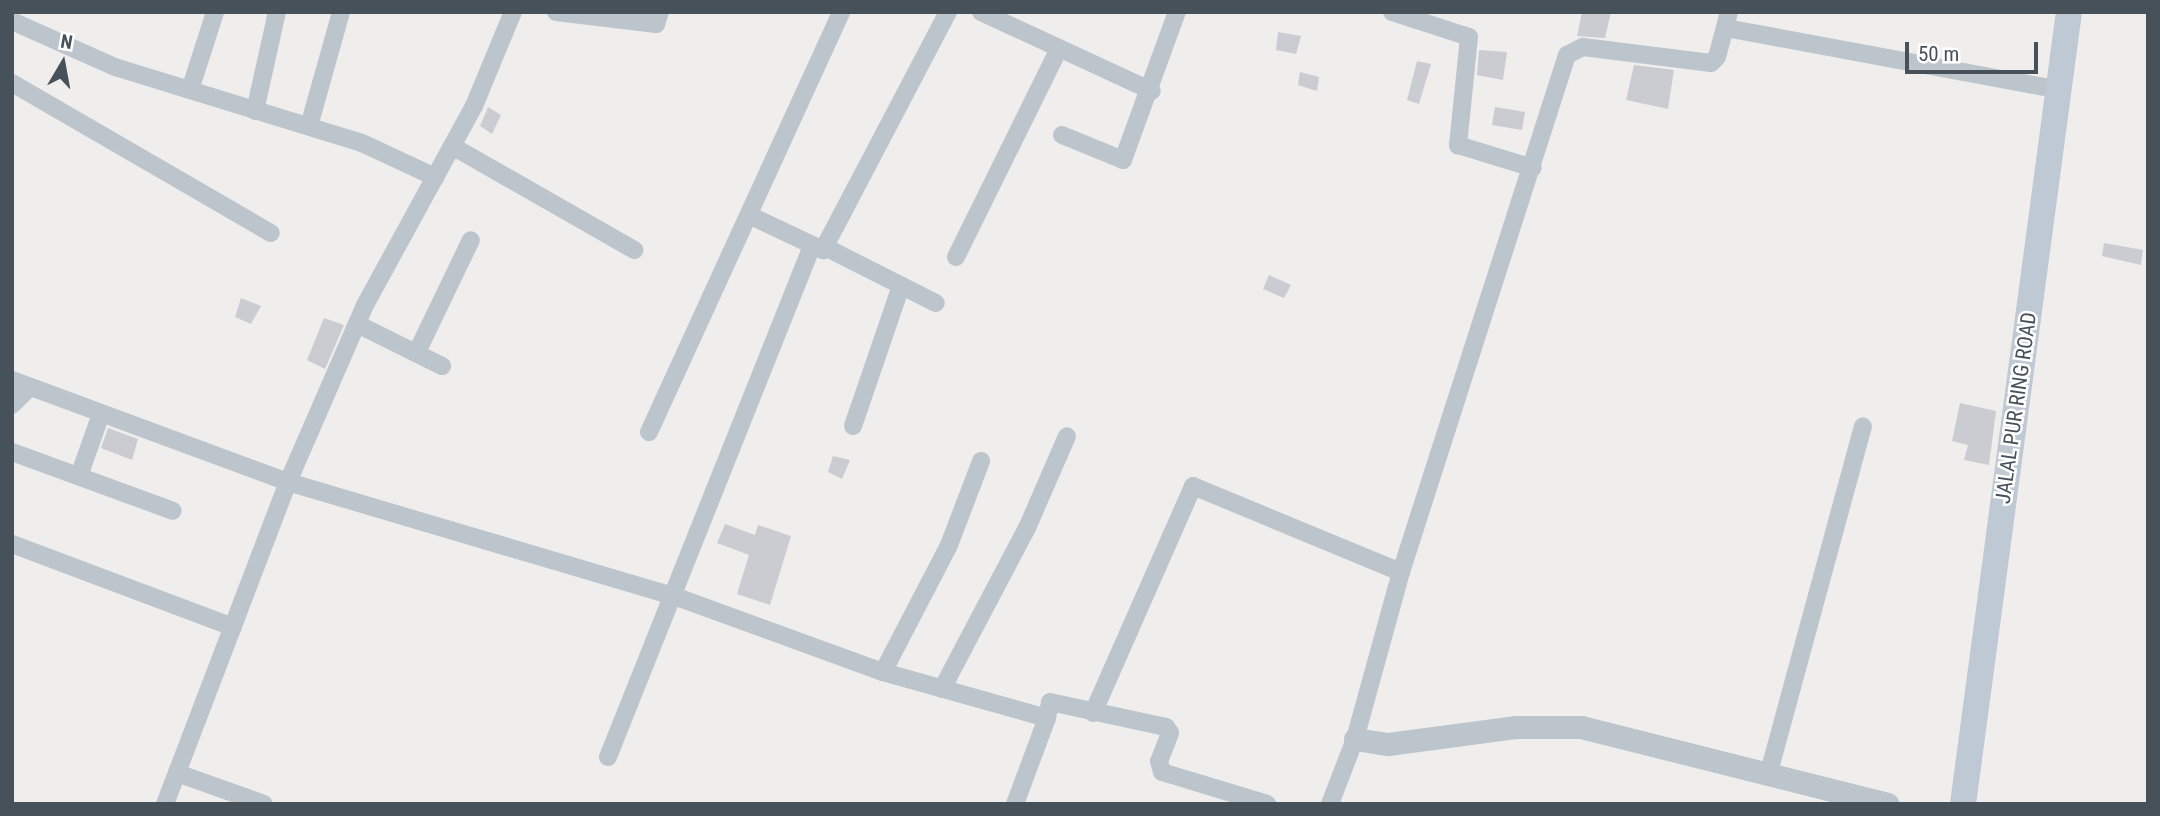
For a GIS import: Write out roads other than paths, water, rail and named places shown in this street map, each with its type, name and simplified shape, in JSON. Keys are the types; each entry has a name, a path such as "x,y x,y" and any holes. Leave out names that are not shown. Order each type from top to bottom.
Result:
{"main road":[{"name":"JALAL PUR RING ROAD","path":"1964,804 2069,12"}],"street":[{"path":"12,19 23,12"},
{"path":"190,90 215,12"},
{"path":"255,111 277,12"},
{"path":"309,126 341,12"},
{"path":"165,804 288,482 357,324 485,83 513,12"},
{"path":"556,12 656,24 660,12"},
{"path":"649,432 751,216 841,12"},
{"path":"608,757 818,246 948,12"},
{"path":"981,12 1152,91"},
{"path":"1062,135 1123,160 1152,91 1177,12"},
{"path":"1392,12 1469,37 1458,145 1533,168"},
{"path":"12,19 115,67 362,143 435,177"},
{"path":"1331,804 1355,739 1401,572 1572,49 1711,62 1728,20 2059,90"},
{"path":"956,257 1059,49"},
{"path":"12,83 271,233"},
{"path":"452,146 634,250"},
{"path":"751,216 936,303"},
{"path":"417,352 471,240"},
{"path":"853,426 901,286"},
{"path":"357,324 442,366"},
{"path":"12,380 288,482 674,596 883,672 1047,718"},
{"path":"12,405 30,387"},
{"path":"79,477 101,414"},
{"path":"1769,772 1863,427"},
{"path":"942,689 1027,528 1067,436"},
{"path":"12,452 173,511"},
{"path":"883,672 949,545 981,461"},
{"path":"1093,713 1193,486 1401,572"},
{"path":"12,544 233,627"},
{"path":"1015,804 1047,718 1050,702 1166,727 1170,733 1159,761 1163,772 1267,804"},
{"path":"1355,739 1388,744 1515,727 1581,727 1769,772 1887,804"},
{"path":"177,773 264,804"}]}
